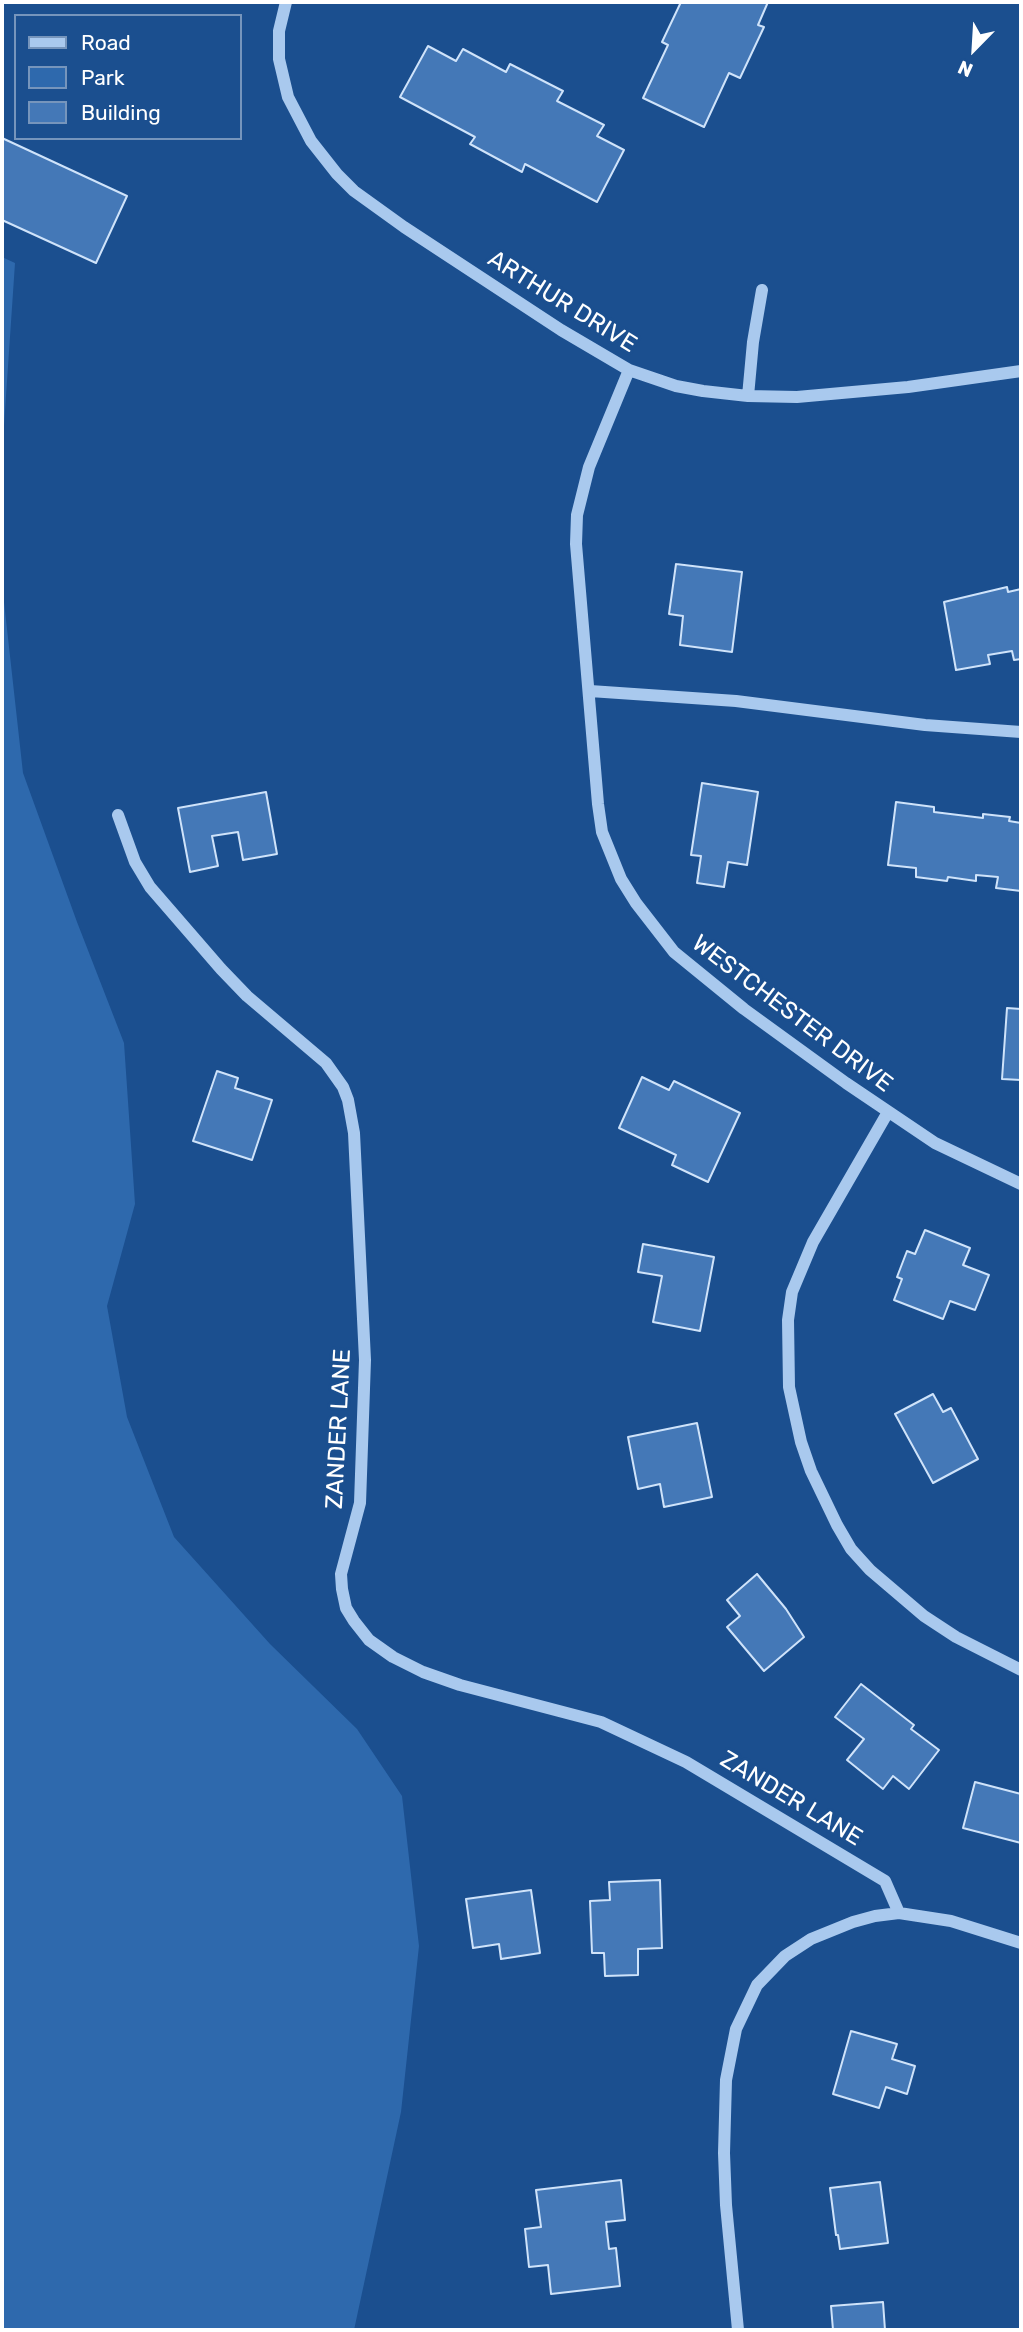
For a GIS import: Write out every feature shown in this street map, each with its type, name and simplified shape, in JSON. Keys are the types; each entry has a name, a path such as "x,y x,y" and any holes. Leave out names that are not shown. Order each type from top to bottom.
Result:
{"street":[{"name":"ARTHUR DRIVE","path":"286,2 279,31 279,59 288,97 311,141 337,174 354,191 415,234 561,330 629,370 676,386 748,396 797,397 852,394 1021,371"},
{"path":"748,396 753,342 762,290"},
{"name":"WESTCHESTER DRIVE","path":"629,370 589,467 577,516 576,544 602,832 621,878 636,904 674,953 702,977 935,1143 1021,1184"},
{"path":"590,691 736,701 925,725 1021,732"},
{"name":"ZANDER LANE","path":"118,815 135,862 150,887 220,969 247,996 326,1063 343,1087 348,1100 354,1133 365,1360 360,1503 341,1574 346,1608 354,1621 369,1640 393,1657 423,1672 460,1685 601,1722 686,1762 885,1881 899,1913"},
{"path":"888,1112 813,1242 792,1292 788,1320 789,1376 801,1442 811,1471 837,1525 851,1549 870,1570 924,1616 956,1637 1021,1670"},
{"path":"738,2330 726,2205 726,2080 736,2029 757,1985 786,1956 811,1939 853,1922 899,1913 951,1921 1021,1943"}],"green space":[{"path":"2,257 15,263 2,455"},
{"path":"2,584 23,773 124,1043 135,1204 107,1306 127,1417 174,1537 270,1644 357,1729 402,1796 419,1946 401,2112 354,2330 2,2330"}],"building":[{"path":"681,2 768,2 758,25 764,27 740,78 729,73 704,127 643,98 668,45 662,42"},
{"path":"428,46 456,61 463,49 506,72 510,64 563,91 557,101 604,125 597,136 624,150 597,202 525,164 522,172 470,144 475,137 400,97"},
{"path":"2,138 127,196 96,263 2,220"},
{"path":"676,564 742,572 732,652 680,645 683,616 669,614"},
{"path":"1007,587 1008,592 1021,589 1021,659 1014,660 1012,651 988,655 990,664 956,670 944,602"},
{"path":"702,783 758,792 747,865 728,862 724,887 697,883 701,856 691,855"},
{"path":"266,792 277,854 243,860 238,832 212,836 218,866 190,872 178,808"},
{"path":"896,802 934,807 934,812 983,818 983,814 1010,817 1009,821 1021,823 1021,891 996,888 998,877 976,875 976,881 948,877 947,881 916,877 916,868 888,865"},
{"path":"1007,1008 1021,1009 1021,1080 1002,1079"},
{"path":"217,1071 238,1078 235,1088 272,1100 252,1160 193,1141"},
{"path":"642,1077 669,1090 674,1081 740,1113 708,1182 672,1165 676,1155 619,1128"},
{"path":"925,1230 970,1248 963,1265 989,1275 975,1310 950,1301 943,1319 894,1300 902,1279 897,1277 907,1251 915,1254"},
{"path":"643,1244 714,1257 700,1331 653,1322 662,1276 638,1272"},
{"path":"933,1394 943,1412 951,1408 978,1459 933,1483 895,1414"},
{"path":"697,1423 712,1497 664,1507 660,1484 638,1489 628,1437"},
{"path":"757,1574 786,1609 804,1637 764,1671 727,1627 740,1616 727,1600"},
{"path":"861,1684 914,1725 911,1729 939,1750 909,1789 893,1776 883,1789 847,1760 864,1739 835,1717"},
{"path":"975,1782 1021,1794 1021,1843 963,1828"},
{"path":"660,1880 662,1948 638,1949 638,1975 605,1976 604,1953 592,1953 590,1901 610,1900 609,1882"},
{"path":"531,1890 540,1953 501,1959 499,1944 473,1948 466,1899"},
{"path":"851,2031 897,2044 892,2059 915,2066 907,2094 886,2087 879,2108 833,2094"},
{"path":"621,2180 625,2220 606,2222 609,2249 616,2248 620,2286 551,2294 548,2265 529,2267 525,2229 541,2227 536,2190"},
{"path":"880,2182 888,2243 840,2249 830,2188"},
{"path":"883,2302 885,2330 833,2330 831,2306"}]}
